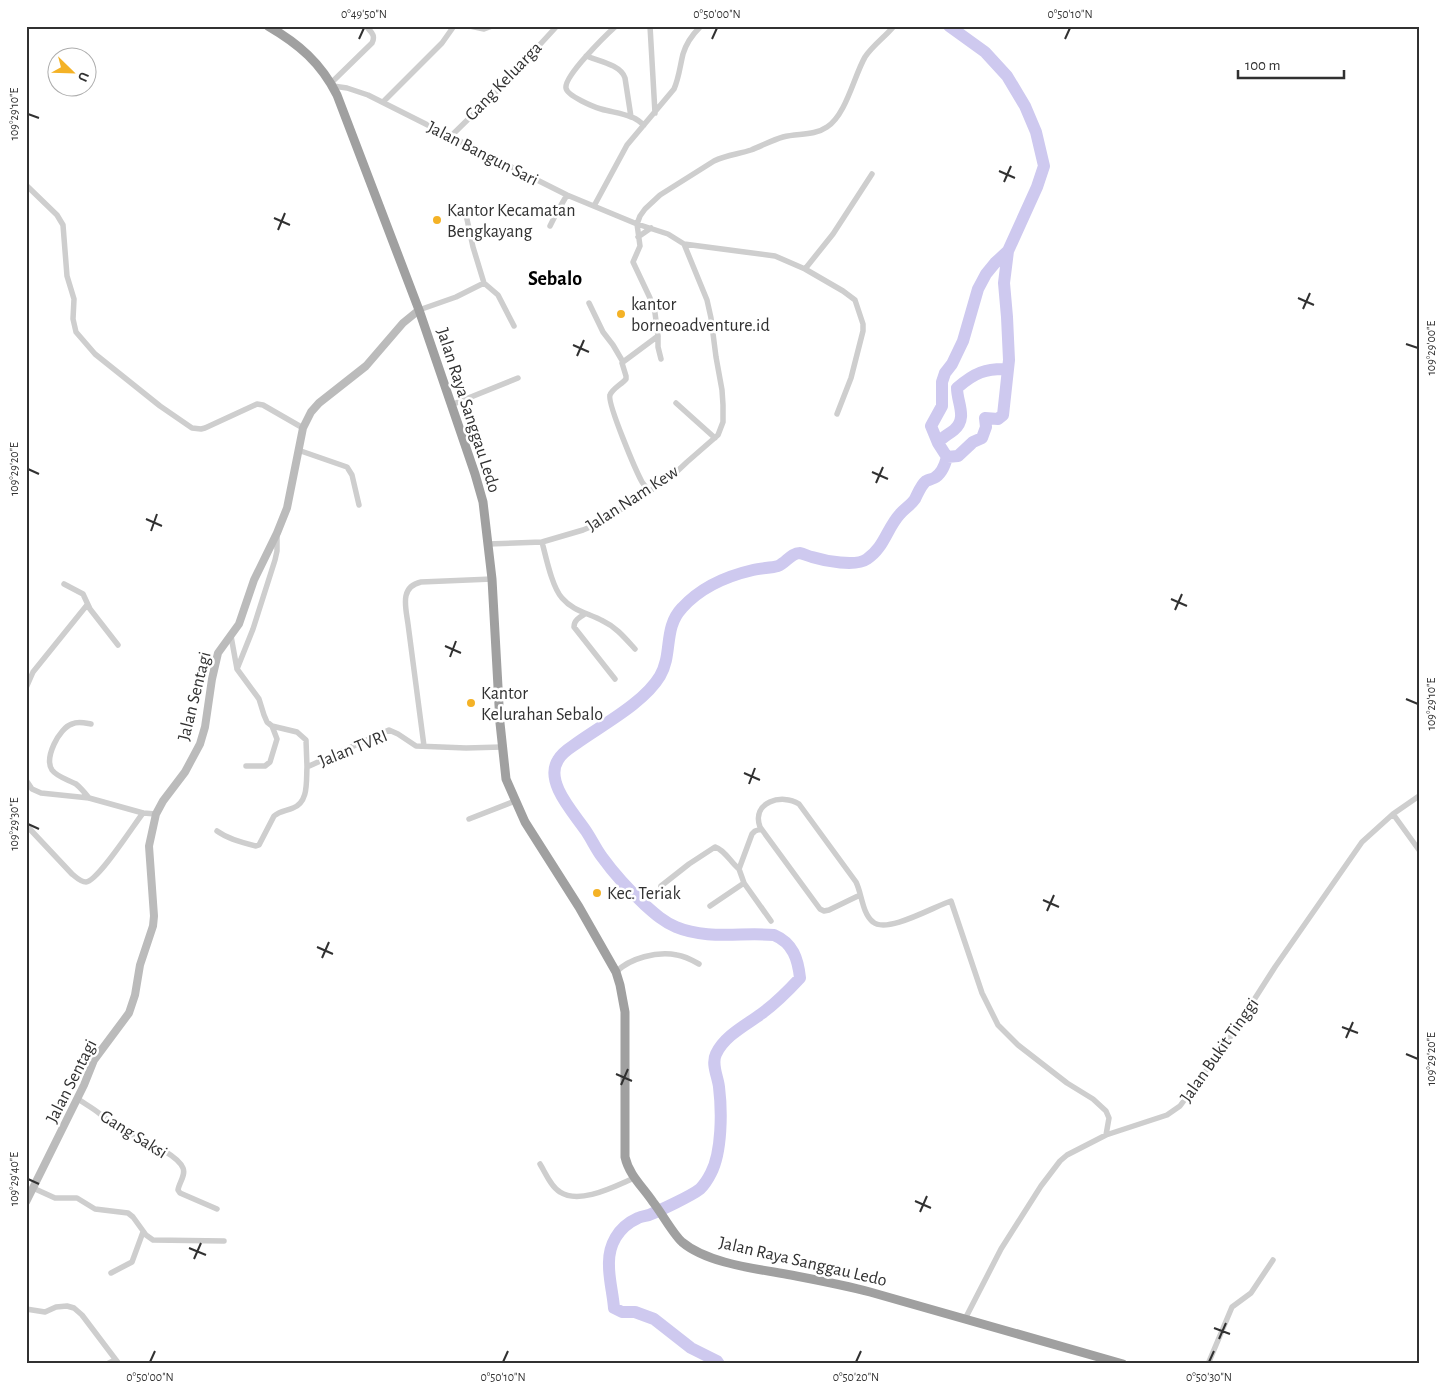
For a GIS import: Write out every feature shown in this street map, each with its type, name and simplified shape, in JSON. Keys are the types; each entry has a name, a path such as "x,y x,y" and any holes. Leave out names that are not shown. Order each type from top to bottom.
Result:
{"highway":[{"name":"Jalan Raya Sanggau Ledo","path":"268,26 306,52 323,70 342,105 419,310 482,496 492,579 502,747 506,779 525,822 579,907 616,972 624,1007 625,1157 634,1178 679,1238 688,1246 721,1261 835,1283 1123,1364"}],"main road":[{"name":"Jalan Sentagi","path":"26,1202 78,1099 94,1060 129,1013 135,995 140,965 153,926 149,846 156,814 163,801 185,772 200,744 205,727 218,653 242,617 254,580 287,508 303,428 311,412 319,403 366,366 403,323 419,310"}],"street":[{"path":"332,85 374,39 374,35 366,26"},
{"path":"384,102 442,43 454,26"},
{"path":"470,26 486,28 492,26"},
{"name":"Gang Keluarga","path":"450,137 499,89 557,26"},
{"path":"616,26 586,56 568,81 567,91 592,106 632,117 644,125"},
{"path":"650,26 655,114"},
{"path":"661,359 658,351 654,311 634,262 640,246 637,224 640,216 652,201 722,157 750,150 782,137 809,134 830,126 841,111 867,55 875,44 885,37 894,26"},
{"path":"594,206 624,150 675,87 683,52 700,27"},
{"path":"586,56 616,68 624,74 632,117"},
{"name":"Jalan Bangun Sari","path":"332,85 355,90 384,102 567,195 637,224 668,234 684,244 775,256 805,269 843,290 855,300 864,331 851,378 837,414"},
{"path":"805,269 833,234 872,174"},
{"path":"26,185 56,215 63,225 67,276 74,299 73,319 75,330 95,354 160,406 192,428 205,428 257,404 263,405 303,428"},
{"path":"550,226 567,195"},
{"path":"465,210 473,247 484,283 498,295 514,326"},
{"path":"638,237 651,228"},
{"name":"Jalan Nam Kew","path":"488,544 542,542 596,525 670,478 715,438 721,430 724,415 722,390 711,318 707,300 684,244"},
{"path":"419,310 456,297 484,283"},
{"path":"589,303 603,332 623,362 626,379 611,392 610,400 631,456 642,481 649,491"},
{"path":"623,362 658,336"},
{"path":"451,405 518,378"},
{"path":"676,404 715,438"},
{"path":"298,450 346,467 352,475 359,505"},
{"path":"237,670 273,569 277,551 277,533"},
{"path":"542,542 558,593 562,598 572,607 602,620 614,628 635,649"},
{"path":"424,746 408,624 406,593 413,584 421,582 492,579"},
{"path":"64,584 85,597 87,605 118,645"},
{"path":"26,688 33,672 87,605"},
{"path":"585,614 577,619 574,627 614,679"},
{"path":"231,636 237,670 254,691 261,704 265,718 272,726 277,739 270,762 265,766 246,766"},
{"path":"26,673 33,672"},
{"path":"89,798 75,784 54,772 50,761 54,745 63,730 76,722 91,724"},
{"name":"Jalan TVRI","path":"272,726 297,732 306,740 307,767 389,730 401,735 413,745 466,748 502,747"},
{"path":"217,831 226,837 256,846 259,845 274,816 278,812 297,806 302,801 306,789 307,767"},
{"path":"26,780 32,789 41,792 89,798 143,813 156,814"},
{"name":"Jalan Bukit Tinggi","path":"965,1319 1001,1249 1055,1166 1067,1155 1106,1134 1167,1115 1180,1106 1229,1039 1275,967 1357,849 1368,836 1393,814 1419,796"},
{"path":"860,895 829,910 823,910 761,829 757,818 763,806 777,800 797,803 856,882 863,904 871,920 874,922 882,925 898,923 951,900 982,993 998,1025 1060,1078 1106,1111 1109,1118 1106,1134"},
{"path":"469,819 515,802"},
{"path":"26,825 72,874 79,880 86,882 93,879 103,868 143,813"},
{"path":"1393,814 1419,850"},
{"path":"739,869 752,834 755,830 761,829"},
{"path":"661,886 689,864 715,848 720,849 739,869 744,883 772,921"},
{"path":"710,906 744,883"},
{"path":"616,972 628,962 652,955 680,955 699,964"},
{"name":"Gang Saksi","path":"78,1099 115,1126 169,1154 184,1170 178,1190 180,1193 217,1209"},
{"path":"540,1164 557,1190 563,1194 575,1196 589,1195 634,1178"},
{"path":"33,1188 56,1198 77,1198 95,1209 128,1213 134,1217 148,1237 156,1240 224,1241"},
{"path":"111,1273 132,1262 143,1232"},
{"path":"1208,1364 1232,1307 1251,1293 1272,1260"},
{"path":"26,1309 46,1312 60,1306 74,1308 82,1315 117,1362 107,1364"}],"waterway":[{"path":"719,1364 717,1361 691,1348 654,1319 635,1312 622,1312 614,1308 609,1271 610,1251 612,1244 625,1226 639,1217 649,1215 676,1203 700,1189 707,1180 715,1164 721,1119 720,1097 714,1062 716,1054 730,1036 771,1006 800,978 798,964 786,942 774,935 725,935 688,931 676,927 656,915 622,882 600,854 562,797 555,778 555,769 558,760 564,752 622,713 653,686 664,668 672,624 682,608 697,594 733,576 753,570 778,566 797,553 832,562 856,563 867,559 878,549 896,520 915,499 924,483 937,476 943,469 947,457 938,443 931,426 942,406 942,382 963,341 978,289 986,274 1008,251 1037,187 1044,166 1036,132 1025,106 1007,76 985,52 949,26"},
{"path":"947,457 958,456 973,442 982,438 986,427 985,418 998,419 1003,415 1009,360 1004,283 1008,251"},
{"path":"938,443 954,430 960,420 961,410 957,388 981,372 993,369 1008,369"}],"place":[{"name":"Kantor Kecamatan Bengkayang","path":"437,220"},
{"name":"kantor borneoadventure.id","path":"621,314"},
{"name":"Kantor Kelurahan Sebalo","path":"471,703"},
{"name":"Kec. Teriak","path":"597,893"}],"district":[{"name":"Sebalo","path":"555,278"}]}
